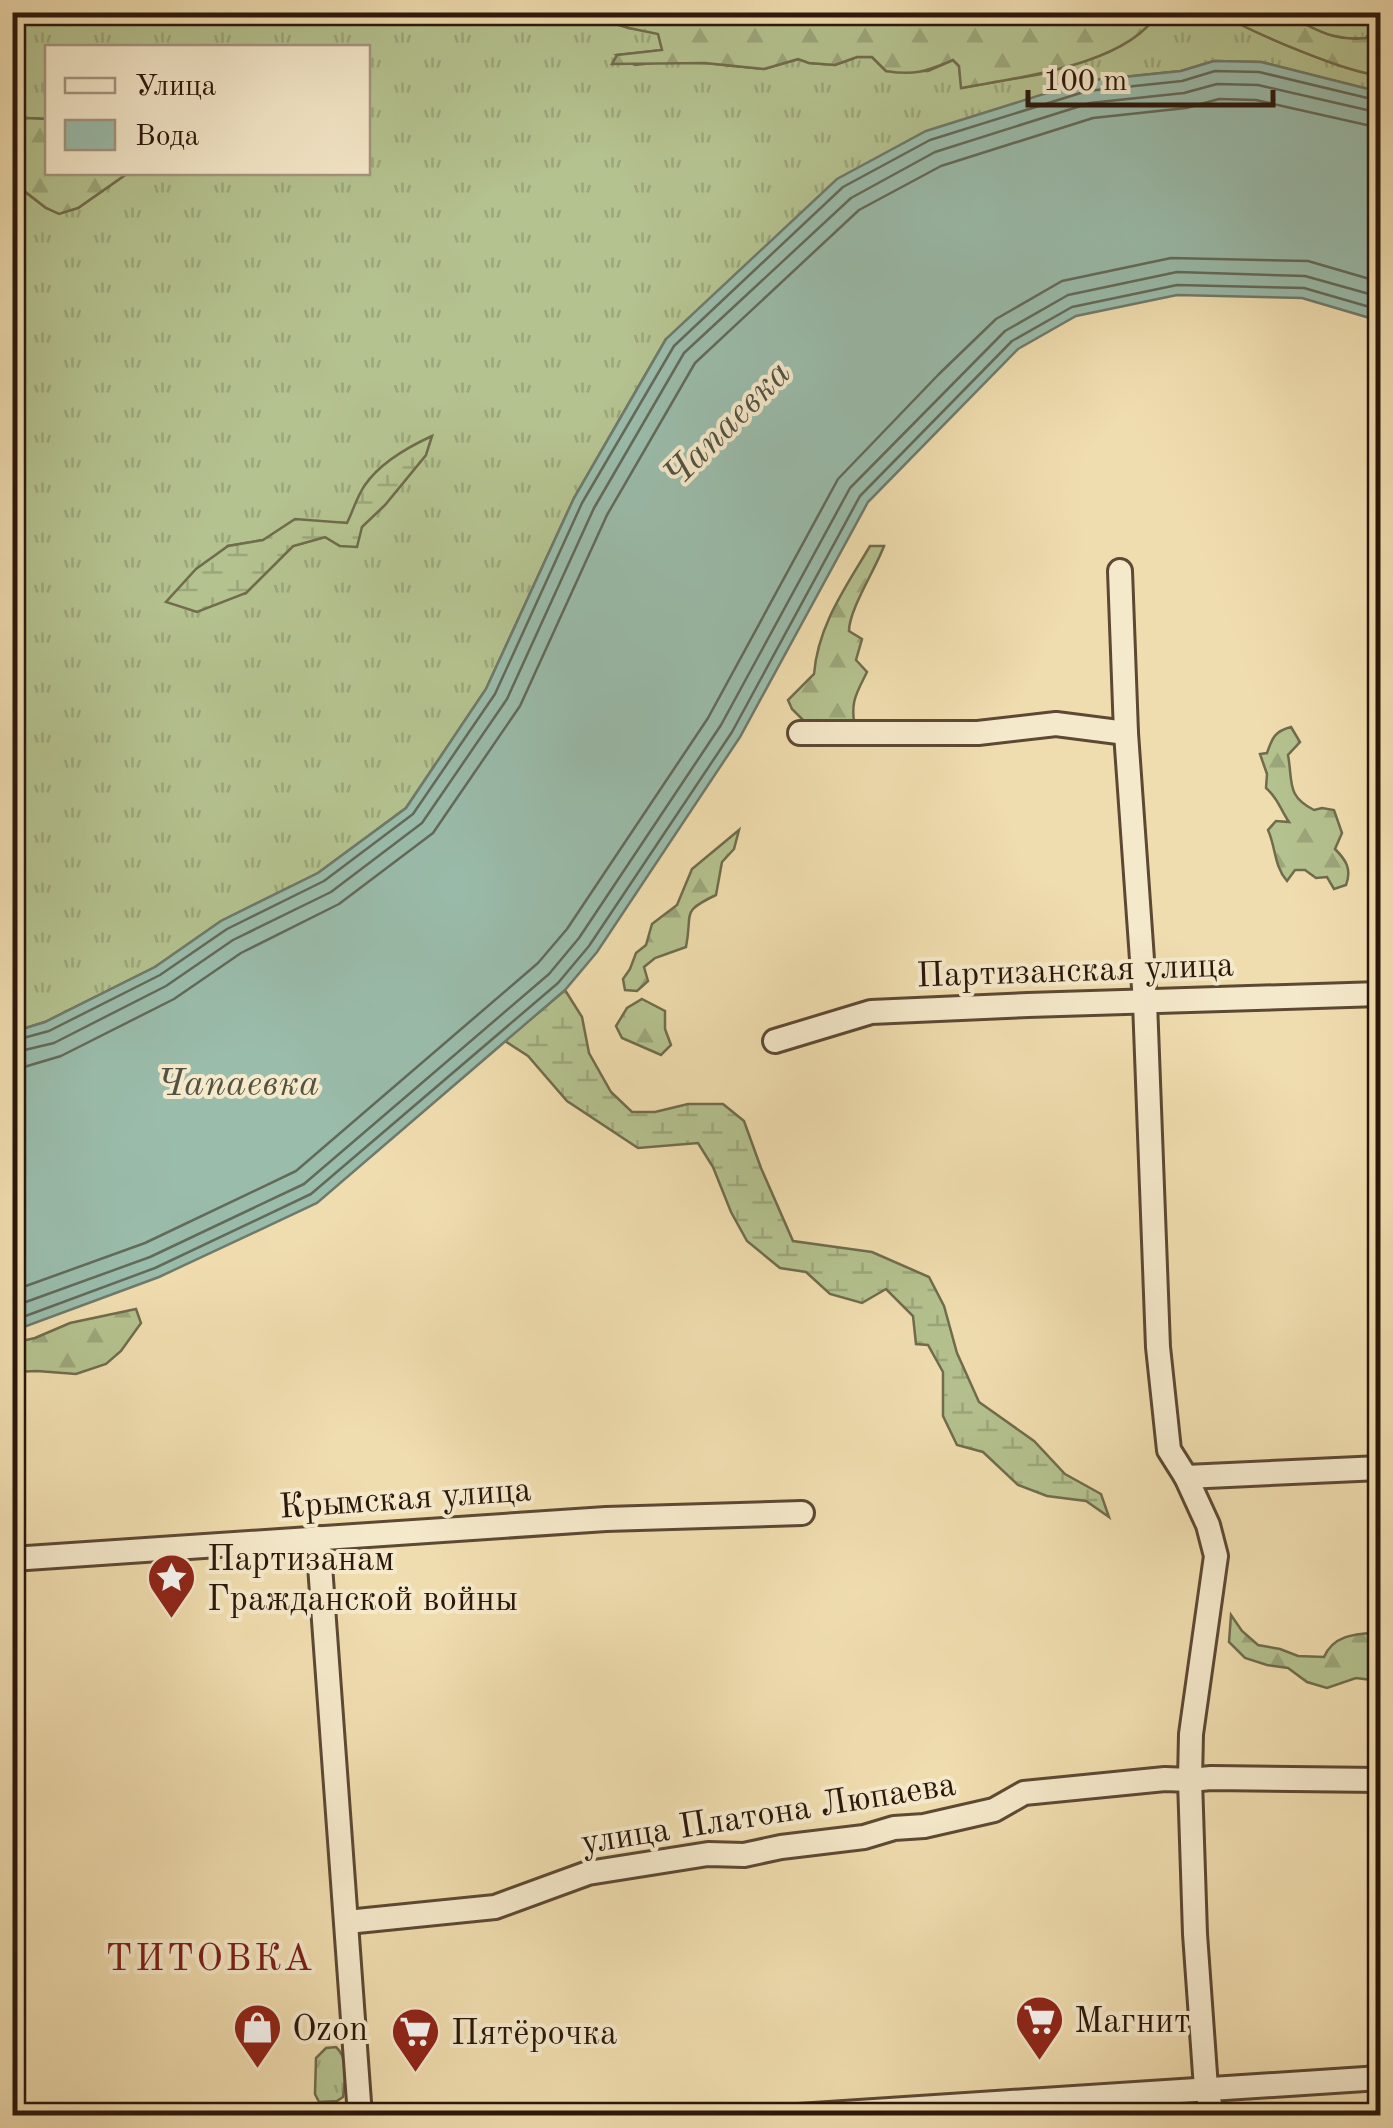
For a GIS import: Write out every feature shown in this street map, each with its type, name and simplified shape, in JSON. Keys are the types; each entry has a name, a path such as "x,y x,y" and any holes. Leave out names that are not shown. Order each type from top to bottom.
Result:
{"street":[{"path":"1120,571 1158,1346 1169,1450 1208,1525 1216,1556 1191,1734 1190,1780 1195,1934 1206,2088 1213,2116"},
{"path":"800,733 978,733 1056,724 1126,733"},
{"name":"Партизанская улица","path":"776,1041 871,1012 1380,994"},
{"path":"1186,1477 1380,1468"},
{"name":"Крымская улица","path":"13,1559 606,1519 802,1513"},
{"path":"318,1538 360,2116"},
{"path":"12,1584 13,1559"},
{"name":"улица Платона Люпаева","path":"347,1922 495,1907 588,1873 708,1854 744,1855 924,1826 994,1810 1024,1793 1165,1779 1380,1780"},
{"path":"800,2115 1380,2078"}],"green space":[{"path":"1158,12 1143,31 1097,57 961,88 959,66 953,60 913,73 886,71 872,57 857,57 835,65 798,59 764,69 705,63 612,64 617,55 662,50 658,34 587,13"},
{"path":"1220,12 1299,50 1380,75 1380,92 1261,62 1214,61 1181,71 1085,81 666,339 574,498 486,689 406,808 318,873 221,921 155,967 45,1022 13,1032 12,182 46,208 78,208 125,175 370,175 370,45 45,45 45,119 26,118 13,123 13,13 587,13 629,28 658,33 663,50 617,55 635,65 705,63 764,69 799,59 835,65 857,57 872,57 886,71 928,71 953,60 959,66 962,88 1041,74 1158,13","holes":["426,455 385,505 340,546 325,537 293,546 246,593 228,546 322,522 348,523 365,485"]},
{"path":"1276,12 1332,36 1353,39 1366,38 1374,27 1348,13 1380,13 1380,75 1299,50 1220,13"},
{"path":"1281,13 1348,13 1374,27 1366,38 1343,38 1311,29"},
{"path":"25,118 45,119 45,175 125,175 78,208 59,214 46,208 13,182 13,123"},
{"path":"432,436 426,455 362,527 357,547 340,546 325,537 293,546 246,593 197,612 166,602 196,569 228,546 263,540 295,519 347,523 371,477 386,463"},
{"path":"870,546 884,546 850,622 849,631 862,639 856,660 867,672 855,699 855,728 808,725 788,700 814,674 827,623"},
{"path":"1291,727 1300,742 1288,755 1295,794 1314,810 1334,810 1342,833 1335,849 1347,865 1348,879 1346,885 1334,889 1327,877 1316,878 1305,870 1295,870 1287,881 1268,830 1276,821 1289,822 1266,788 1267,774 1260,754 1267,753 1278,733"},
{"path":"739,830 734,849 722,862 716,895 697,905 690,914 686,947 655,958 644,967 648,981 637,991 625,990 623,979 636,953 646,945 652,924 677,905 692,869"},
{"path":"565,990 582,1017 589,1053 611,1092 632,1112 655,1112 688,1104 723,1104 744,1121 793,1241 872,1252 929,1277 944,1306 957,1353 979,1402 1034,1441 1065,1474 1101,1494 1109,1517 1086,1501 1047,1496 1018,1485 983,1452 957,1445 943,1416 943,1372 928,1345 916,1344 913,1316 886,1289 862,1303 830,1294 806,1272 780,1268 747,1241 698,1143 638,1148 567,1101 528,1056 505,1041"},
{"path":"642,999 665,1011 665,1029 671,1045 661,1055 622,1038 616,1026 627,1008"},
{"path":"136,1309 141,1323 106,1364 76,1374 13,1372 13,1343 70,1323"},
{"path":"1231,1615 1258,1645 1298,1656 1324,1657 1340,1640 1380,1632 1380,1681 1356,1678 1327,1688 1307,1682 1288,1668 1245,1658 1229,1642"},
{"path":"336,2047 345,2064 343,2097 319,2102 315,2094 316,2058 326,2048"}],"water":[{"name":"Чапаевка","path":"1214,61 1261,62 1380,92 1380,321 1302,298 1177,295 1076,316 1018,349 868,502 740,737 597,952 565,990 317,1203 159,1277 13,1331 13,1032 45,1022 155,967 221,921 318,873 406,808 486,689 574,498 666,339 837,179 926,131 1085,81 1181,71"}],"place":[{"name":"Партизанам Гражданской войны","path":"172,1620"},
{"name":"Магнит","path":"1039,2062"},
{"name":"Ozon","path":"257,2070"},
{"name":"Пятёрочка","path":"416,2074"}],"district":[{"name":"ТИТОВКА","path":"210,1957"}]}
